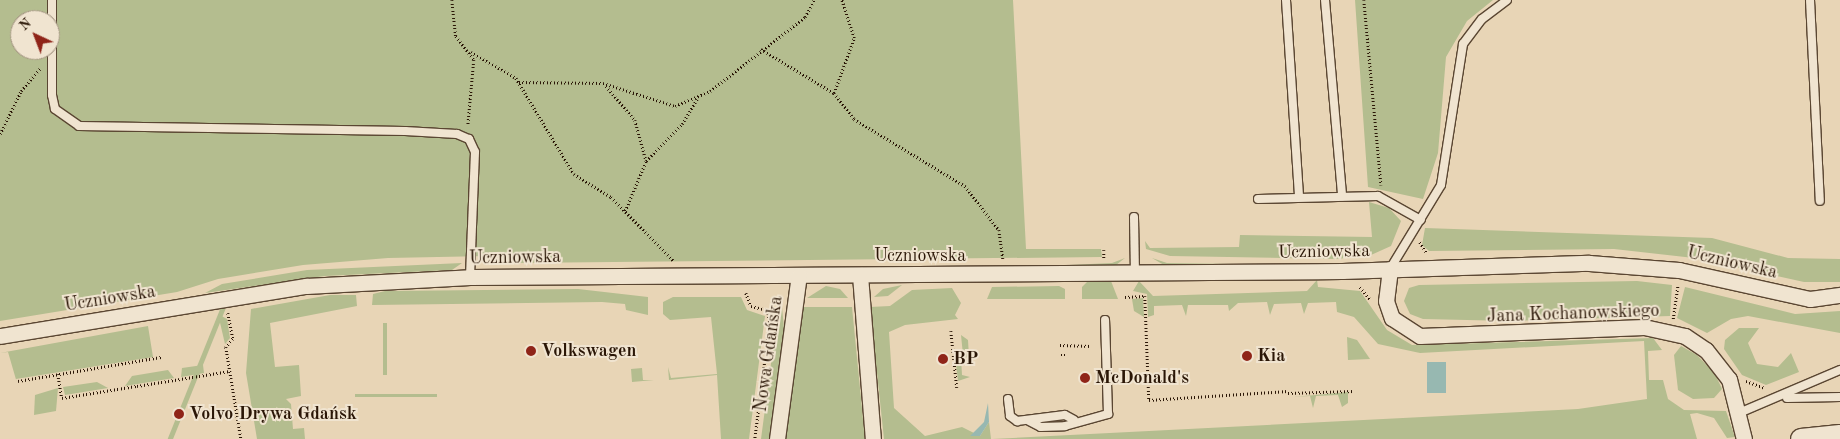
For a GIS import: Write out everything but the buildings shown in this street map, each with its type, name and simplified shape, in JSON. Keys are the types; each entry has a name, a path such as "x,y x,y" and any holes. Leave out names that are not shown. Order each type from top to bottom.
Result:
{"main road":[{"path":"1800,439 1840,435"}],"street":[{"name":"Uczniowska","path":"0,336 306,286 470,277 1135,273 1635,264 1679,270 1801,298 1840,295"},
{"path":"1386,301 1390,269"},
{"name":"Nowa Gdańska","path":"777,439 799,274"},
{"path":"860,274 873,439"},
{"name":"Jana Kochanowskiego","path":"1386,301 1398,326 1420,336 1668,330 1699,344 1722,367 1739,413 1744,439"}],"lane":[{"path":"1286,0 1300,198"},
{"path":"1325,0 1342,196"},
{"path":"1390,269 1422,220 1446,167 1457,58 1471,30 1507,0"},
{"path":"1810,0 1820,202"},
{"path":"52,60 55,109 79,126 404,131 457,134 468,139 475,152 470,277"},
{"path":"1258,199 1342,196 1387,198 1422,220"},
{"path":"1134,217 1135,273"},
{"path":"1008,399 1010,416 1029,421 1041,427 1074,420 1102,418 1109,411 1105,320"},
{"path":"1739,413 1783,398 1840,370"},
{"path":"1783,398 1840,397"}],"path":[{"path":"452,0 456,36 471,52 519,82 569,168 625,211 675,262"},
{"path":"519,82 603,83 662,105 675,106 697,99 805,17 814,0"},
{"path":"834,93 854,38 842,0"},
{"path":"1364,0 1380,177 1387,198"},
{"path":"761,49 834,93 854,120 971,191 999,230 1003,263"},
{"path":"468,139 471,52"},
{"path":"0,134 21,92 50,60"},
{"path":"603,83 634,120 646,161"},
{"path":"625,211 646,161 682,124 697,99"},
{"path":"1104,250 1104,260"},
{"path":"1355,284 1366,292 1371,303 1386,301"},
{"path":"1674,314 1678,290"},
{"path":"746,293 751,306 767,310 770,322 755,439"},
{"path":"1126,297 1145,296 1149,400 1288,392 1354,391"},
{"path":"224,311 233,336 226,347 241,439"},
{"path":"951,331 957,388"},
{"path":"1060,345 1090,346"},
{"path":"1061,355 1066,355"},
{"path":"18,380 161,358"},
{"path":"58,374 62,398 230,371"}],"green space":[{"path":"0,0 1013,0 1026,249 1101,249 1102,257 513,263 493,261 488,256 388,258 303,265 218,279 177,292 0,321"},
{"path":"1355,0 1493,0 1467,21 1446,57 1438,153 1423,199 1368,187"},
{"path":"1369,202 1389,208 1401,221 1391,246 1371,255 1337,259 1170,256 1146,249 1145,241 1150,248 1239,247 1240,235 1372,237"},
{"path":"1425,228 1712,238 1788,258 1840,259 1840,282 1804,282 1694,258 1614,249 1429,251 1422,245"},
{"path":"1125,258 1116,265 1026,267 1112,263"},
{"path":"1152,258 1167,263 1301,265 1164,265"},
{"path":"462,263 452,270 325,276 205,293 222,284 307,270"},
{"path":"1317,280 1318,287 1360,291 1387,330 1412,345 1653,338 1662,350 1648,351 1649,380 1663,380 1668,399 1684,410 1726,411 1735,437 1727,438 1714,418 1697,413 1690,414 1697,439 992,439 1578,409 1647,399 1644,341 1420,353 1378,344 1354,317 1337,312 1336,302 1308,303 1304,314 1301,303 1274,304 1270,315 1267,302 1238,303 1229,311 1228,305 1188,305 1186,316 1182,305 1154,306 1154,315 1148,317 1147,294 1133,291 1139,281 1153,296 1307,291"},
{"path":"1088,281 1111,281 1118,299 1082,299 1082,287"},
{"path":"1637,281 1672,285 1670,316 1511,321 1423,319 1410,314 1404,301 1409,288 1419,285"},
{"path":"902,285 888,296 874,297 883,289"},
{"path":"826,286 840,289 848,298 807,298"},
{"path":"1059,286 1065,289 1065,299 987,299 992,287"},
{"path":"1685,287 1795,314 1840,311 1840,333 1748,316 1731,319 1707,333 1677,318"},
{"path":"952,288 961,303 955,315 958,319 905,325 889,332 894,408 925,436 962,427 980,436 989,422 991,439 884,439 870,307 890,306 912,290"},
{"path":"578,289 648,297 648,315 626,310 625,304 602,302 372,305 373,294 385,291"},
{"path":"330,295 356,295 357,306 270,323 275,367 299,365 301,396 286,399 291,404 293,429 304,428 305,439 257,439 246,373 251,309"},
{"path":"673,297 741,297 747,310 765,316 749,439 721,439 717,375 669,380 668,367 671,378 717,374 711,317 670,320 663,314 663,302"},
{"path":"1143,298 1144,317 1134,311 1132,299"},
{"path":"221,307 226,309 173,439 168,439"},
{"path":"782,307 784,328 769,439 761,439 776,325 771,313"},
{"path":"803,307 852,307 865,439 786,439"},
{"path":"218,314 227,319 230,338 225,344"},
{"path":"383,323 387,323 387,375 383,375"},
{"path":"148,326 153,357 16,379 17,383 8,352 0,353"},
{"path":"1739,328 1759,328 1748,343 1757,364 1778,367 1791,353 1799,372 1766,385 1742,375 1724,349 1725,340"},
{"path":"961,335 968,340 969,357 961,358 962,375 970,377 958,381 955,356 963,355"},
{"path":"1347,337 1357,340 1370,359 1348,360"},
{"path":"1681,346 1697,355 1715,374 1722,389 1714,398 1693,399 1678,390 1674,355"},
{"path":"203,365 204,373 181,377 182,368"},
{"path":"642,368 643,380 654,380 632,382 631,369"},
{"path":"168,370 174,378 125,386 132,376"},
{"path":"97,382 108,388 65,395 63,387"},
{"path":"58,388 56,411 34,415 35,395"},
{"path":"1348,392 1348,403 1342,407 1338,395 1316,396 1313,408 1310,396 1293,397"},
{"path":"355,394 437,394 437,397 355,397"}],"water":[{"path":"1427,362 1446,362 1446,393 1427,393"},
{"path":"988,403 989,422 980,436 970,436 984,422"}],"place":[{"name":"Volkswagen","path":"531,351"},
{"name":"Kia","path":"1247,356"},
{"name":"BP","path":"943,359"},
{"name":"McDonald's","path":"1085,378"},
{"name":"Volvo Drywa Gdańsk","path":"179,414"}]}
